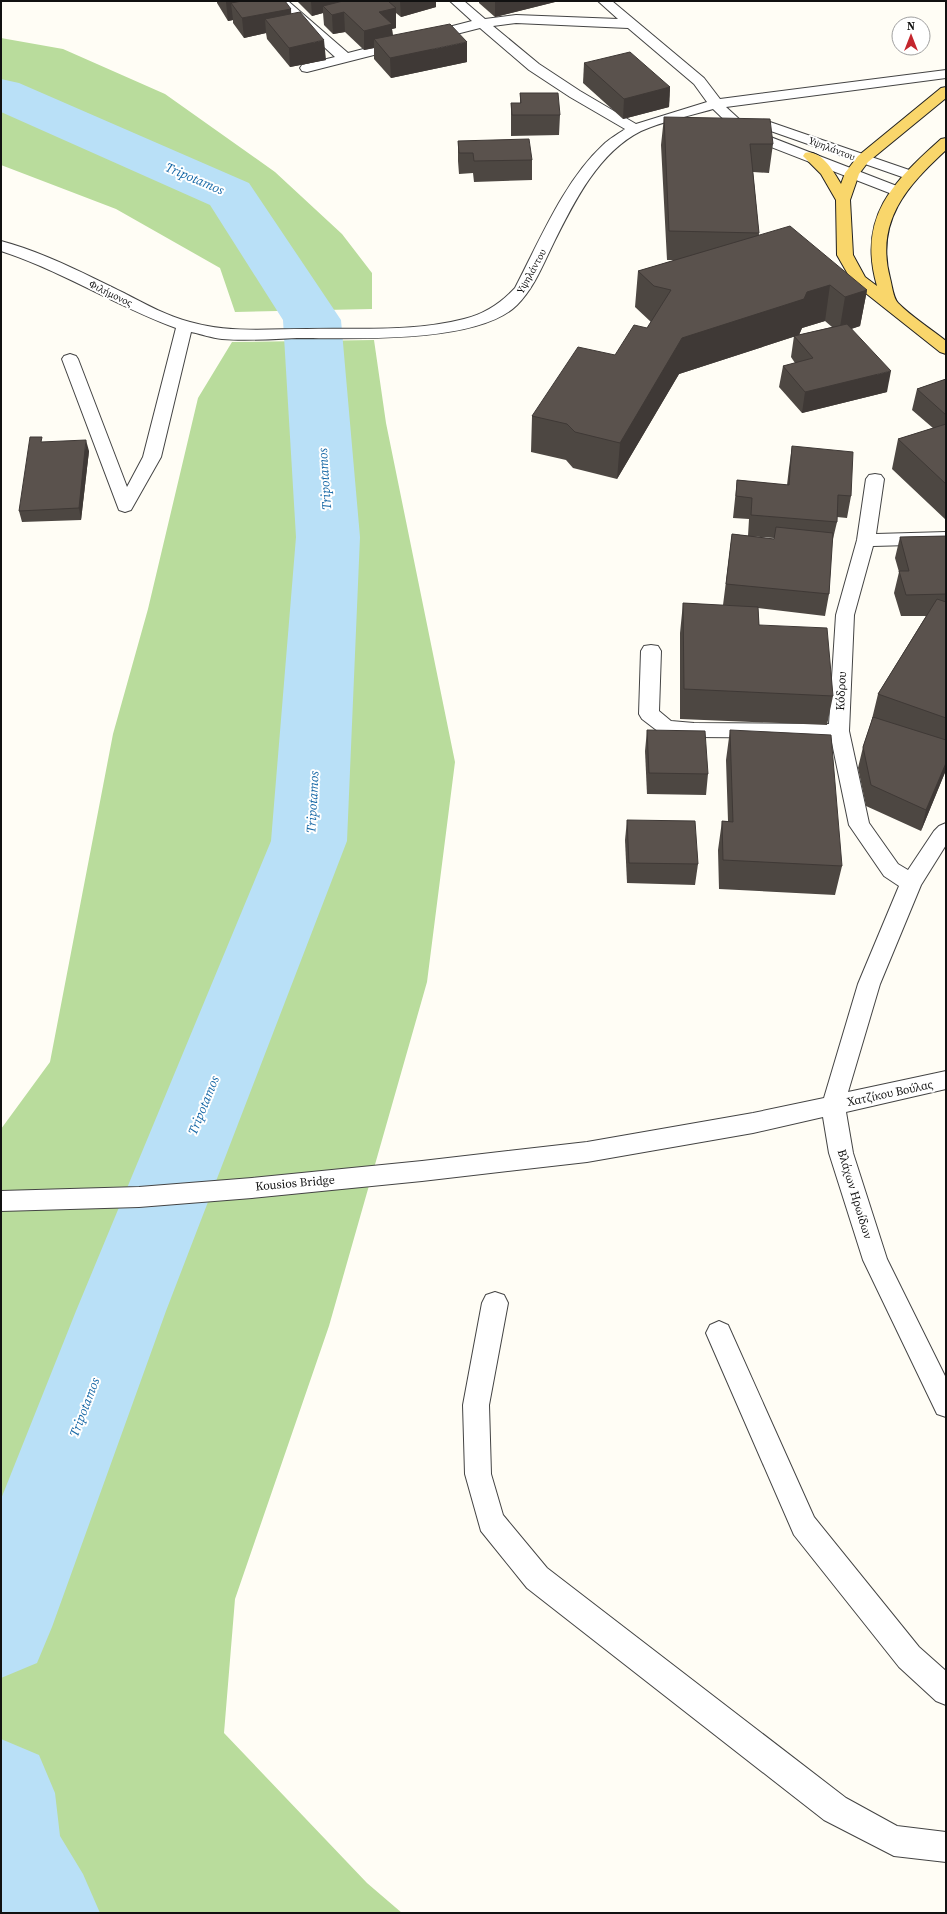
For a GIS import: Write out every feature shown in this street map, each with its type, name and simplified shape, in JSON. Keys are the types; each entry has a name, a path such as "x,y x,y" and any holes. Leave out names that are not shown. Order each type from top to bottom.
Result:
{"main road":[{"path":"946,91 863,159 852,173 843,200 846,255 859,280 946,349"},
{"path":"890,306 878,255 880,232 888,208 897,191 910,175 946,142"},
{"path":"810,156 827,172 843,200"}],"street":[{"path":"280,1 345,58"},
{"path":"456,1 534,67 575,94 634,129"},
{"path":"604,1 698,81 716,104 946,74"},
{"path":"307,68 482,24 516,19 631,24"},
{"name":"Υψηλάντου","path":"222,334 385,333 428,330 468,323 493,314 510,303 522,290 567,202 588,172 608,148 634,129 652,122 716,104 730,120 745,132 897,191"},
{"name":"Υψηλάντου","path":"730,120 761,122 910,175"},
{"name":"Φιλήμονος","path":"1,246 30,256 100,288 155,316 185,326 222,334"},
{"path":"70,359 125,506 152,457 185,326"},
{"name":"Κόδρου","path":"875,479 866,540 845,615 839,730 859,825 891,870 910,883"},
{"path":"866,540 946,538"},
{"path":"651,651 649,714 666,727 694,730 839,730"},
{"name":"Βλάχων Ηρωίδων","path":"946,831 941,836 910,883 869,984 833,1105 841,1153 875,1260 946,1405"},
{"name":"Χατζίκου Βούλας","path":"588,1152 753,1123 946,1080"},
{"name":"Kousios Bridge","path":"1,1201 140,1197 252,1188 422,1171 588,1152"},
{"path":"495,1303 476,1405 478,1474 491,1522 537,1578 835,1809 894,1842 946,1847"},
{"path":"719,1333 804,1526 909,1657 946,1691"}],"green space":[{"path":"1,38 63,49 165,94 275,172 342,234 372,273 372,309 235,312 220,268 116,209 1,165"},
{"path":"374,340 386,423 455,762 427,982 329,1326 235,1599 224,1733 367,1883 402,1913 1,1913 1,1129 50,1062 113,734 148,609 198,398 232,342"}],"building":[{"path":"242,1 285,1 291,9 242,18 231,3"},
{"path":"343,1 388,1 396,8 379,12 392,24 364,31 344,12 332,15 323,6"},
{"path":"300,12 324,40 289,48 265,19"},
{"path":"450,24 467,42 390,58 374,39"},
{"path":"630,52 670,87 624,99 584,63"},
{"path":"520,93 558,93 560,115 512,115 511,103 521,103"},
{"path":"664,117 770,119 773,144 750,144 759,233 669,231"},
{"path":"529,139 532,160 474,161 473,153 459,153 458,141"},
{"path":"790,226 867,290 845,297 830,285 807,292 804,299 682,338 620,443 575,432 567,424 532,416 578,347 615,355 634,325 647,328 671,290 654,286 638,271"},
{"path":"847,324 891,371 805,392 783,366 813,358 794,336"},
{"path":"946,379 946,415 917,389"},
{"path":"946,424 946,484 898,439"},
{"path":"30,437 42,437 41,442 86,440 79,508 19,511"},
{"path":"792,446 853,452 851,496 838,495 837,522 751,515 752,498 736,496 737,480 789,485"},
{"path":"776,527 833,533 829,594 726,584 732,534 774,539"},
{"path":"946,536 946,594 906,595 899,571 909,571 900,537"},
{"path":"937,599 946,602 946,718 878,694"},
{"path":"683,603 758,607 759,625 827,628 833,696 684,689"},
{"path":"873,717 946,740 946,763 926,810 871,785 863,747"},
{"path":"647,730 705,731 708,774 649,773"},
{"path":"730,730 831,735 842,866 723,860 722,821 733,822"},
{"path":"627,820 695,821 698,864 629,863"}],"waterway":[{"name":"Tripotamos","path":"1,94 230,194 312,320 328,537 309,841 121,1311 1,1627"},
{"name":"Tripotamos","path":"1,1793 8,1852 44,1913"}]}
